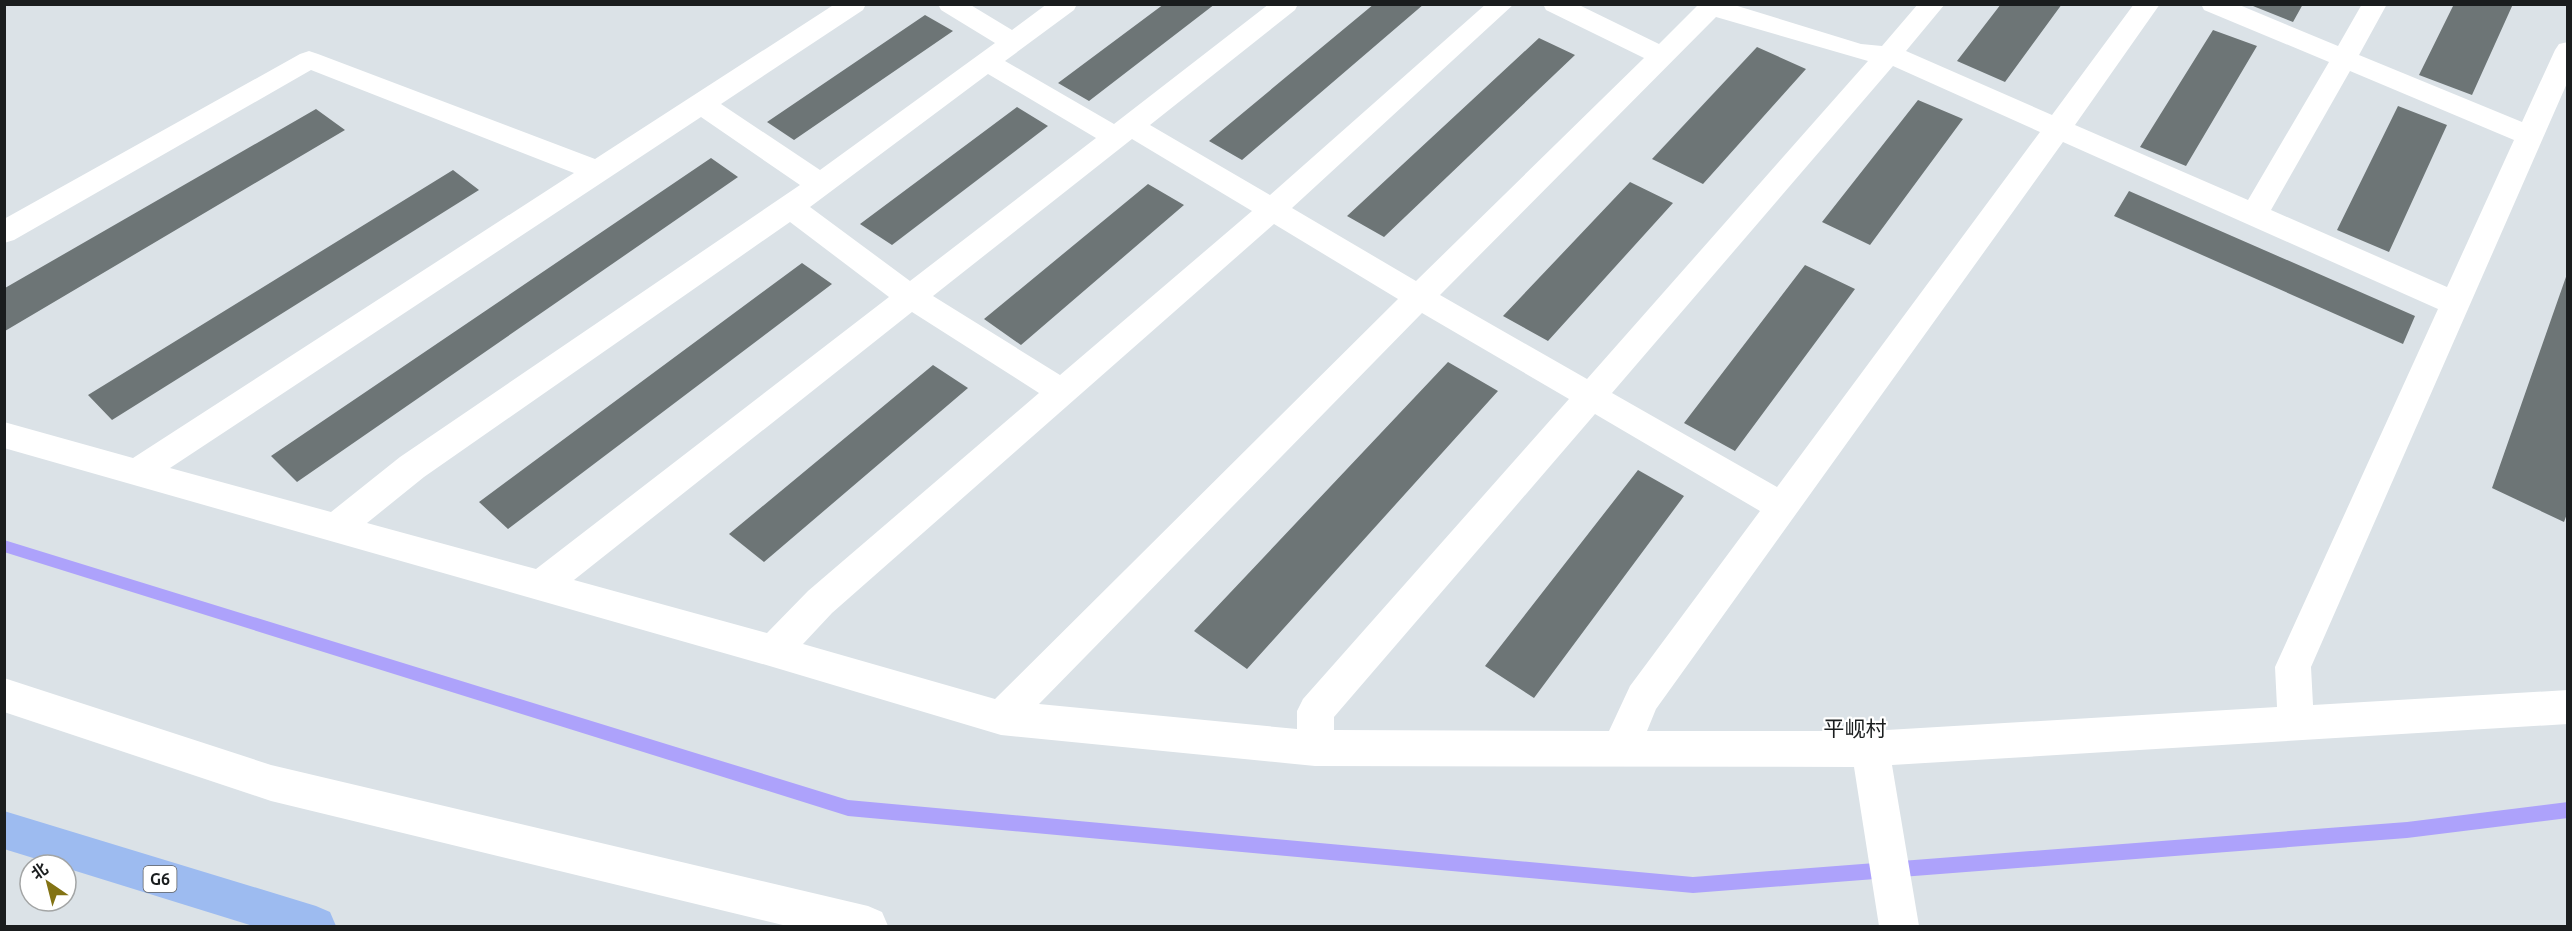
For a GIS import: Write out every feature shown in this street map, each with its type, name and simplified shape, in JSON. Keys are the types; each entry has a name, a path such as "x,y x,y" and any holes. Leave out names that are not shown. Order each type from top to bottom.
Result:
{"highway":[{"name":"G6","path":"4,830 316,927"}],"street":[{"path":"137,472 854,4"},
{"path":"950,4 1014,43"},
{"path":"335,529 412,467 790,207 1065,4"},
{"path":"540,586 1286,4"},
{"path":"773,651 820,602 1272,210 1502,4"},
{"path":"1555,4 1662,56"},
{"path":"1315,748 1316,711 1933,4"},
{"path":"1621,747 1643,698 2148,4"},
{"path":"2213,4 2529,135"},
{"path":"2254,215 2375,4"},
{"path":"1001,718 1711,7 1860,52 1891,54 2454,303"},
{"path":"2295,724 2293,667 2568,50"},
{"path":"4,233 309,60 598,171"},
{"path":"987,62 1272,210 1782,507"},
{"path":"702,104 821,185"},
{"path":"790,207 911,297 1062,392"},
{"path":"4,435 773,651 1001,718 1315,748 1870,749 2568,707"},
{"path":"4,695 270,783 868,927"},
{"path":"1870,749 1898,924"}],"building":[{"path":"1164,4 1215,4 1089,101 1058,83"},
{"path":"1374,4 1424,4 1242,160 1209,141"},
{"path":"2001,4 2062,4 2005,82 1957,61"},
{"path":"2248,4 2303,4 2293,22"},
{"path":"2454,4 2513,4 2472,95 2419,75"},
{"path":"925,15 953,31 794,140 767,122"},
{"path":"2213,30 2257,46 2186,166 2140,147"},
{"path":"1539,38 1575,55 1384,237 1347,216"},
{"path":"1757,47 1806,69 1703,184 1652,159"},
{"path":"1918,100 1963,119 1870,245 1822,222"},
{"path":"2398,106 2447,125 2389,252 2337,230"},
{"path":"1017,107 1048,126 892,245 860,224"},
{"path":"316,109 345,130 5,331 5,288"},
{"path":"711,158 738,177 297,482 271,456"},
{"path":"453,170 479,190 112,420 88,395"},
{"path":"1630,182 1673,203 1548,341 1503,316"},
{"path":"1148,184 1184,205 1021,345 984,319"},
{"path":"2129,191 2415,316 2403,344 2114,216"},
{"path":"802,263 832,284 508,529 479,502"},
{"path":"1805,265 1855,289 1735,451 1684,423"},
{"path":"2567,274 2568,511 2564,522 2492,488"},
{"path":"1448,362 1498,391 1247,669 1194,631"},
{"path":"933,365 968,388 764,562 729,534"},
{"path":"1638,470 1684,496 1534,698 1485,666"}],"waterway":[{"path":"4,546 848,808 1693,885 2407,830 2568,810"}],"district":[{"name":"平岘村","path":"1855,729"}]}
